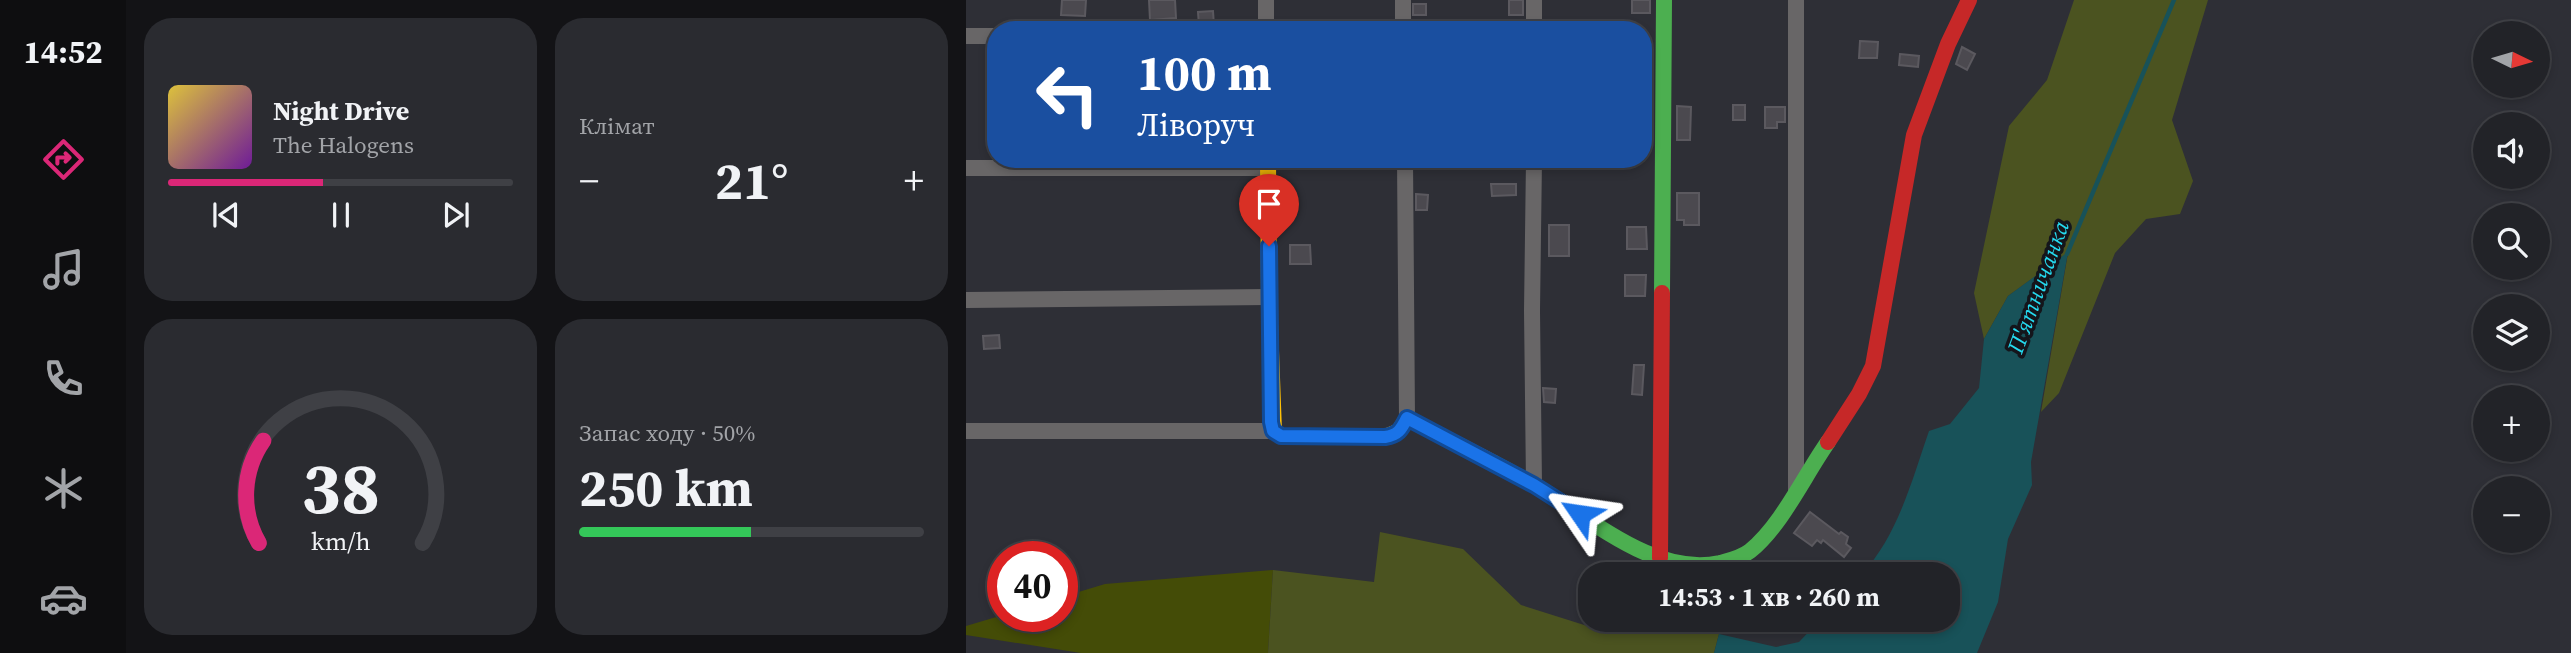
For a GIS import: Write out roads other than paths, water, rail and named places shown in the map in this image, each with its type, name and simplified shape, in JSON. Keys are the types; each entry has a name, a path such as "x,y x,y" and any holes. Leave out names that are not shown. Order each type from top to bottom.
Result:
{"street":[{"path":"1266,0 1266,21"},
{"path":"1403,0 1403,21"},
{"path":"1534,0 1534,21"},
{"path":"1660,558 1664,0"},
{"path":"1796,0 1796,490"},
{"path":"1407,418 1534,485 1626,543 1660,558 1696,565 1736,559 1748,552 1796,490 1861,393 1872,366 1914,135 1948,44 1969,0"},
{"path":"966,36 987,36"},
{"path":"966,168 987,168"},
{"path":"1268,168 1273,431"},
{"path":"966,430 1273,431 1281,436 1385,437 1401,431 1407,418 1405,168"},
{"path":"1534,168 1534,485"},
{"path":"966,300 1269,298"}],"water":[{"path":"2068,252 2031,462 2032,485 2008,539 1998,602 1977,653 1714,653 1719,634 1776,647 1799,642 1809,632 1960,632 1960,562 1872,562 1895,525 1929,431 1950,424 1979,388 1984,339 2008,296"}],"waterway":[{"name":"П'ятничанка","path":"2067,254 2174,0"}]}
